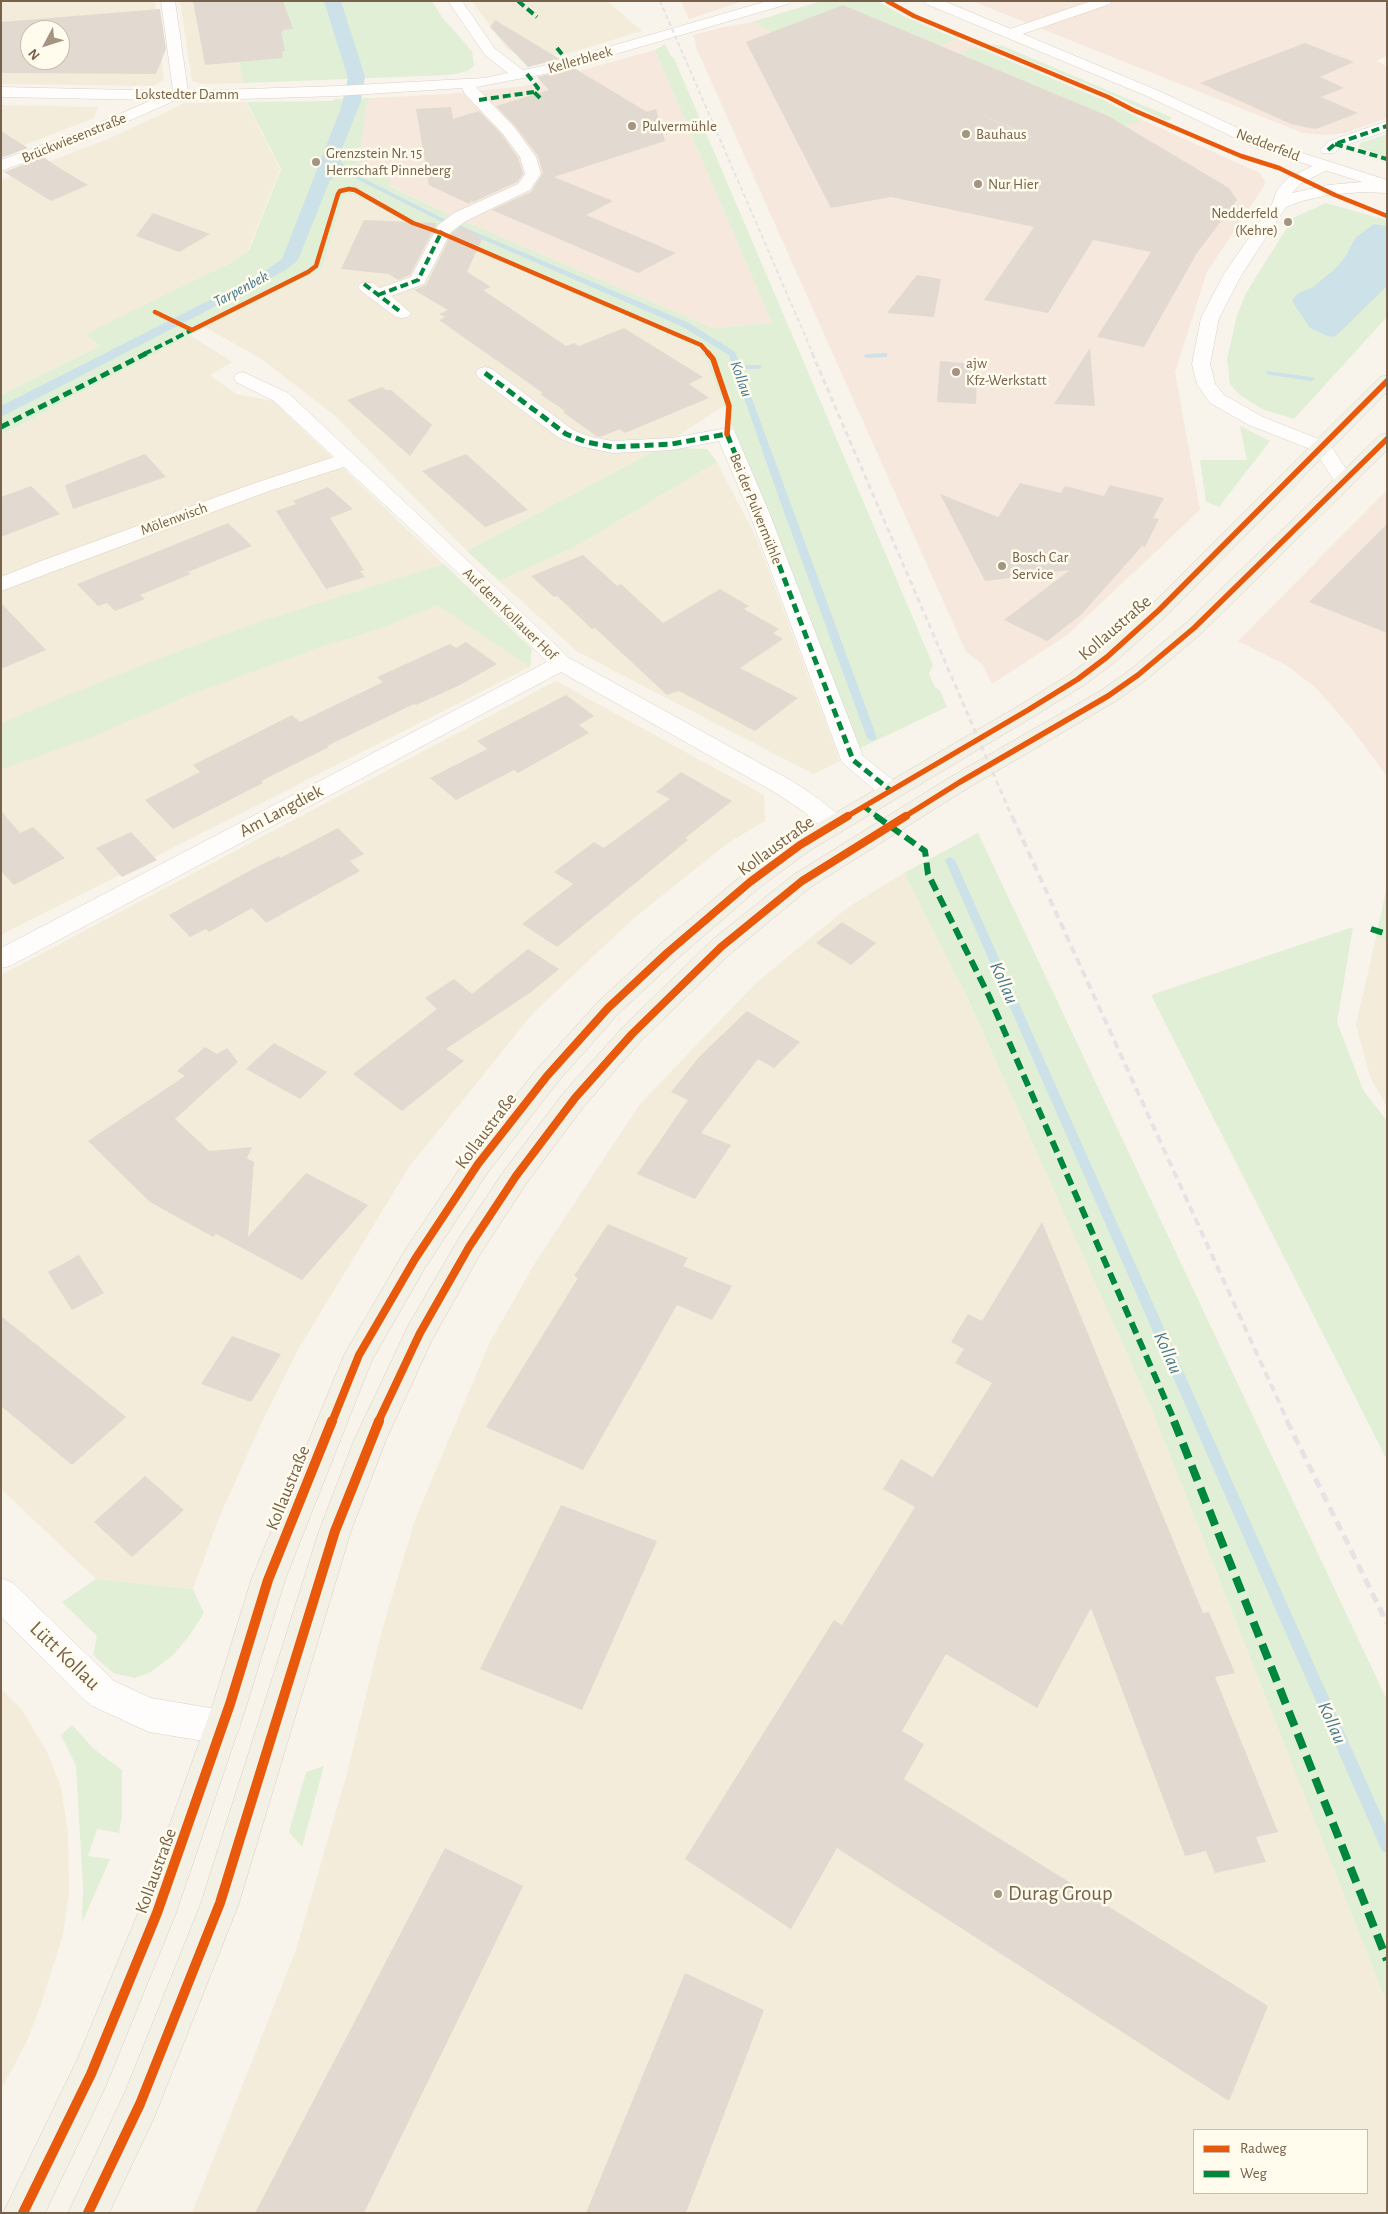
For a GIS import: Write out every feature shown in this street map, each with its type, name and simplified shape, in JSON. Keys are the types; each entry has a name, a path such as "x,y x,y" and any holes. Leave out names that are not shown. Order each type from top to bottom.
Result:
{"main road":[{"name":"Kollaustraße","path":"23,2213 90,2074 158,1913 222,1727 268,1580 359,1355 415,1259 478,1164 547,1076 608,1008 667,953 750,882 800,844 1028,710 1078,679 1107,657 1159,610 1387,381"},
{"path":"88,2213 140,2104 220,1904 266,1762 276,1721 334,1531 370,1440 420,1333 469,1247 516,1176 575,1098 632,1034 721,947 802,881 960,782 1108,696 1138,675 1194,628 1387,439"}],"street":[{"path":"168,1 177,96"},
{"path":"455,1 490,52 521,75"},
{"name":"Kellerbleek","path":"372,88 468,84 521,75 783,1"},
{"name":"Nedderfeld","path":"931,1 1154,94 1262,146 1318,168 1387,187"},
{"path":"1009,34 1105,1"},
{"path":"378,295 418,280 444,229 460,217 524,187 533,174 528,158 508,131 470,91 468,84"},
{"name":"Lokstedter Damm","path":"1,92 177,96 337,91 372,88"},
{"name":"Nedderfeld","path":"1154,94 1238,123 1387,167"},
{"name":"Brückwiesenstraße","path":"1,166 84,135 177,96"},
{"path":"1328,150 1335,144 1387,126"},
{"path":"1344,481 1322,447 1262,424 1224,404 1210,391 1201,364 1210,318 1232,274 1280,204 1281,197 1290,183 1336,161 1359,159"},
{"path":"1318,168 1350,187 1387,203"},
{"path":"1280,204 1318,192 1350,187 1387,187"},
{"path":"364,284 402,313"},
{"name":"Bei der Pulvermühle","path":"486,373 566,434 586,442 613,447 672,444 727,434 759,512 853,760 890,790"},
{"name":"Auf dem Kollauer Hof","path":"243,378 281,397 349,459 561,663 784,787 811,804 834,824"},
{"name":"Mölenwisch","path":"1,586 48,565 216,504 349,459"},
{"name":"Am Langdiek","path":"1,959 561,663"},
{"name":"Lütt Kollau","path":"1,1594 102,1692 149,1715 222,1727"}],"shaded area":[{"path":"1,1 155,1 164,80 153,86 1,84"},
{"path":"180,1 228,1 243,83 202,84 192,81"},
{"path":"472,1 607,1 642,31 573,52 543,57 521,56 507,49"},
{"path":"681,1 743,1 689,19"},
{"path":"822,1 877,1 905,17 1103,100 1125,112 1260,173 1266,183 1207,272 1175,372 1200,510 1067,635 992,684 983,665 966,652 695,45 693,35 752,22"},
{"path":"972,1 1387,1 1387,56 1376,61 1387,66 1387,118 1345,133 1326,135 1303,133"},
{"path":"655,50 772,323 713,328 464,221 388,185 391,180 358,166 367,102 372,98 447,94 524,86"},
{"path":"246,102 280,169 248,250 236,260 87,334 100,346 1,395 1,180 108,139 185,103"},
{"path":"1,105 98,107 94,118 1,154"},
{"path":"349,194 355,195 409,225 432,231 698,348 707,361 724,406 654,451 467,551 335,416 263,360 205,327 322,269 343,197"},
{"path":"190,335 232,362 210,375 236,394 273,401 532,649 530,667 1,935 1,435"},
{"path":"717,462 756,537 840,761 813,774 578,652 499,581 575,547"},
{"path":"1387,490 1387,776 1351,728 1315,687 1286,665 1238,641"},
{"path":"556,681 764,795 765,821 728,843 633,919 533,1013 409,1167 299,1348 260,1426 218,1520 193,1589 96,1579 1,1489 1,975"},
{"path":"904,873 968,999 1152,1410 1387,2004 1387,2213 192,2213 296,1950 347,1773 382,1630 415,1520 489,1344 535,1263 640,1104 757,982 847,908"},
{"path":"1376,937 1387,940 1387,1107 1370,1077 1356,1025"},
{"path":"1,1689 22,1710 47,1752 61,1787 68,1833 69,1891 63,1935 41,2004 28,2039 1,2090"}],"green space":[{"path":"228,1 432,1 442,17 472,51 474,66 467,71 450,75 243,83"},
{"path":"822,1 877,1 905,17 957,39 940,46 843,5 773,32 752,22"},
{"path":"665,44 674,58 933,665 929,674 935,687 940,690 947,707 856,750 707,361 698,348 432,231 409,225 355,195 349,194 343,197 322,269 190,335 1,435 1,395 100,346 86,334 236,260 249,250 281,169 247,102 333,101 335,99 372,98 367,102 358,166 391,180 389,186 464,221 713,328 772,323 655,50"},
{"path":"989,44 1003,46 1173,118 1166,121 1115,96"},
{"path":"976,47 1103,100 1143,120 1125,126 1108,116 959,53"},
{"path":"1387,134 1387,157 1358,147 1360,143"},
{"path":"1326,203 1387,220 1387,317 1294,419 1264,410 1241,396 1230,384 1227,359 1237,315 1246,293 1293,218"},
{"path":"1240,426 1270,441 1219,507 1206,502 1200,460 1247,460"},
{"path":"682,448 707,449 717,462 575,547 499,581 467,551 654,451"},
{"path":"444,564 532,649 530,667 438,605 381,628 317,648 192,694 96,735 1,770 1,723 145,664 256,623"},
{"path":"978,833 1387,1700 1387,2004 1152,1410 968,999 904,873"},
{"path":"1387,886 1387,940 1376,937"},
{"path":"1353,927 1337,1022 1363,1090 1387,1121 1387,1460 1151,995"},
{"path":"96,1579 193,1589 204,1613 189,1636 173,1655 151,1672 134,1678 113,1673 93,1655 97,1636 62,1602"},
{"path":"72,1725 94,1749 122,1770 122,1816 119,1833 97,1829 88,1856 110,1859 82,1923 83,1887 76,1766 61,1735"},
{"path":"324,1766 302,1847 289,1832 306,1772"}],"water":[{"name":"Tarpenbek","path":"324,1 341,1 365,77 361,101 339,156 341,162 350,169 330,180 298,260 286,270 1,417 1,406 261,274 282,259 341,108 348,78"},
{"path":"1374,224 1387,226 1387,286 1336,336 1330,337 1310,328 1292,301 1297,294 1313,287 1336,268 1346,256 1355,238"}],"building":[{"path":"193,1 283,1 293,29 281,32 285,51 282,51 283,58 205,65"},
{"name":"Bauhaus","path":"843,5 1108,116 1229,188 1237,200 1197,253 1144,347 1097,337 1151,252 1093,240 1048,313 984,300 1034,227 891,197 831,208 746,42"},
{"path":"160,9 166,49 156,74 1,73 1,22 20,20 20,70 70,70 70,20 25,20"},
{"path":"495,20 560,59 528,67 490,27"},
{"path":"1305,43 1354,62 1320,77 1344,88 1321,97 1358,113 1316,129 1309,128 1291,124 1200,83"},
{"path":"574,68 647,112 656,109 665,141 554,177 613,201 586,215 676,253 638,273 492,210 531,192 543,173 538,156 516,127 496,106 549,90 537,77"},
{"path":"451,107 453,119 479,111 502,135 518,158 523,174 517,182 473,202 471,201 469,204 429,185 416,109"},
{"path":"1,131 28,148 1,158"},
{"path":"43,157 88,185 51,201 4,172"},
{"path":"153,213 210,234 179,252 136,236"},
{"path":"364,220 437,223 410,275 398,280 389,274 341,269"},
{"path":"462,226 482,239 467,272 491,287 483,290 566,346 574,343 579,346 624,328 703,377 689,384 709,398 625,433 620,429 600,437 596,436 540,394 543,393 439,320 445,317 439,314 448,310 414,290 426,285 452,233"},
{"path":"917,275 941,279 934,317 887,313"},
{"path":"1090,348 1095,406 1054,404"},
{"path":"940,361 977,364 976,404 937,402"},
{"path":"382,387 386,390 391,390 432,425 410,456 347,400"},
{"path":"145,454 166,477 73,509 65,485"},
{"path":"466,454 528,510 485,527 422,471"},
{"path":"1020,483 1061,493 1065,486 1104,496 1110,485 1164,498 1153,518 1159,519 1145,547 1142,546 1081,615 1047,641 1004,620 1070,570 985,581 940,494 998,517"},
{"path":"31,486 60,514 1,537 1,497"},
{"path":"328,487 353,509 330,518 364,570 360,571 365,577 326,589 276,511 296,504 293,501"},
{"path":"228,523 252,546 188,572 191,574 140,595 145,599 115,611 107,603 98,606 77,584"},
{"path":"1387,524 1387,633 1309,602"},
{"path":"583,555 617,586 621,584 663,623 720,589 749,606 744,609 779,629 773,633 783,639 740,668 798,698 755,731 679,691 667,695 595,628 592,629 557,596 554,597 531,576"},
{"path":"1,603 46,650 1,669"},
{"path":"466,642 497,664 460,685 416,705 414,704 327,746 329,747 261,781 263,783 173,829 145,800 200,772 193,765 292,715 300,722 383,682 377,677 450,644 456,648"},
{"path":"566,695 594,716 579,725 589,733 518,773 514,770 456,800 430,778 487,749 477,741"},
{"path":"681,772 732,801 685,838 688,840 557,947 522,924 573,884 554,872 594,842 604,848 670,799 656,792"},
{"path":"1,811 20,833 33,827 65,858 14,885 1,871"},
{"path":"338,828 364,854 350,861 360,871 266,923 252,908 209,932 206,929 190,937 169,915 251,870 279,856 280,858"},
{"path":"131,832 157,860 122,877 96,848"},
{"path":"842,922 876,943 851,965 816,943"},
{"path":"528,949 559,969 531,992 446,1049 464,1061 402,1111 353,1074 437,1009 425,998 454,979 472,994"},
{"path":"747,1011 800,1042 774,1068 758,1059 701,1133 731,1145 695,1199 637,1174 688,1100 671,1092 699,1057"},
{"path":"274,1043 327,1072 300,1099 246,1069"},
{"path":"205,1047 217,1054 227,1048 238,1062 175,1119 209,1151 252,1147 247,1158 254,1162 248,1237 306,1173 368,1205 302,1280 216,1234 213,1237 150,1202 88,1141 185,1076 177,1071"},
{"path":"1042,1222 1203,1613 1209,1612 1235,1673 1215,1677 1278,1832 1256,1837 1266,1862 1215,1873 1206,1851 1185,1856 1091,1608 1037,1708 946,1654 902,1731 924,1744 904,1779 1268,2006 1229,2101 837,1848 791,1929 685,1859 834,1620 842,1625 915,1507 883,1489 901,1459 933,1477 992,1383 955,1363 964,1349 951,1342 968,1314 982,1321"},
{"path":"608,1224 688,1258 683,1266 732,1286 712,1320 677,1305 583,1470 486,1427 578,1278 574,1276"},
{"path":"79,1255 104,1293 72,1310 48,1272"},
{"path":"1,1316 126,1417 72,1465 1,1406"},
{"path":"232,1336 281,1354 251,1402 201,1384"},
{"path":"145,1476 184,1510 132,1557 94,1522"},
{"path":"561,1505 657,1541 582,1710 480,1669"},
{"path":"445,1848 523,1886 364,2213 255,2213"},
{"path":"685,1973 764,2010 686,2213 586,2213"}],"waterway":[{"name":"Kollau","path":"333,165 438,218 686,325 732,354 872,738"},
{"path":"867,356 884,355"},
{"path":"738,367 758,367"},
{"path":"1270,373 1311,379"},
{"name":"Kollau","path":"950,860 1387,1846"}],"tram line":[{"path":"986,117 1033,137"}],"railway":[{"path":"660,1 813,354"},
{"path":"812,353 1012,817"},
{"path":"1012,816 1288,1422"},
{"path":"1287,1421 1387,1623"}],"marked path":[{"path":"518,1 537,17"},
{"path":"557,48 569,63"},
{"path":"527,74 538,88 534,92 540,98"},
{"path":"479,100 534,92"},
{"path":"1328,150 1335,144 1387,126"},
{"path":"1335,144 1387,159"},
{"path":"378,295 418,280 442,231"},
{"path":"364,284 402,313"},
{"path":"1,427 192,330"},
{"path":"485,373 566,434 586,442 613,447 672,444 727,434 759,512 853,760 890,790"},
{"path":"863,806 925,851 928,874 989,996 1168,1405 1387,1960"},
{"path":"1371,929 1387,934"}],"cycle path":[{"path":"887,1 914,16 1108,97 1133,110 1241,156 1279,168 1335,195 1387,216"},
{"path":"155,312 192,330 308,272 316,266 338,194 340,191 355,190 413,223 441,233 701,345 713,359 729,406 727,434"},
{"path":"23,2213 91,2074 157,1913 230,1704 268,1580 359,1355 415,1259 478,1164 547,1076 608,1008 667,953 750,882 800,845 1028,710 1078,679 1107,657 1159,610 1387,381"},
{"path":"88,2213 140,2104 220,1903 335,1531 370,1440 420,1333 469,1247 516,1176 575,1098 632,1034 721,947 802,881 960,782 1108,696 1138,675 1194,628 1387,439"}],"place":[{"name":"Pulvermühle","path":"632,126"},
{"name":"Bauhaus","path":"966,134"},
{"name":"Grenzstein Nr. 15 Herrschaft Pinneberg","path":"316,162"},
{"name":"Nur Hier","path":"978,184"},
{"name":"Nedderfeld (Kehre)","path":"1288,222"},
{"name":"ajw Kfz-Werkstatt","path":"956,372"},
{"name":"Bosch Car Service","path":"1002,566"},
{"name":"Durag Group","path":"998,1894"}]}
